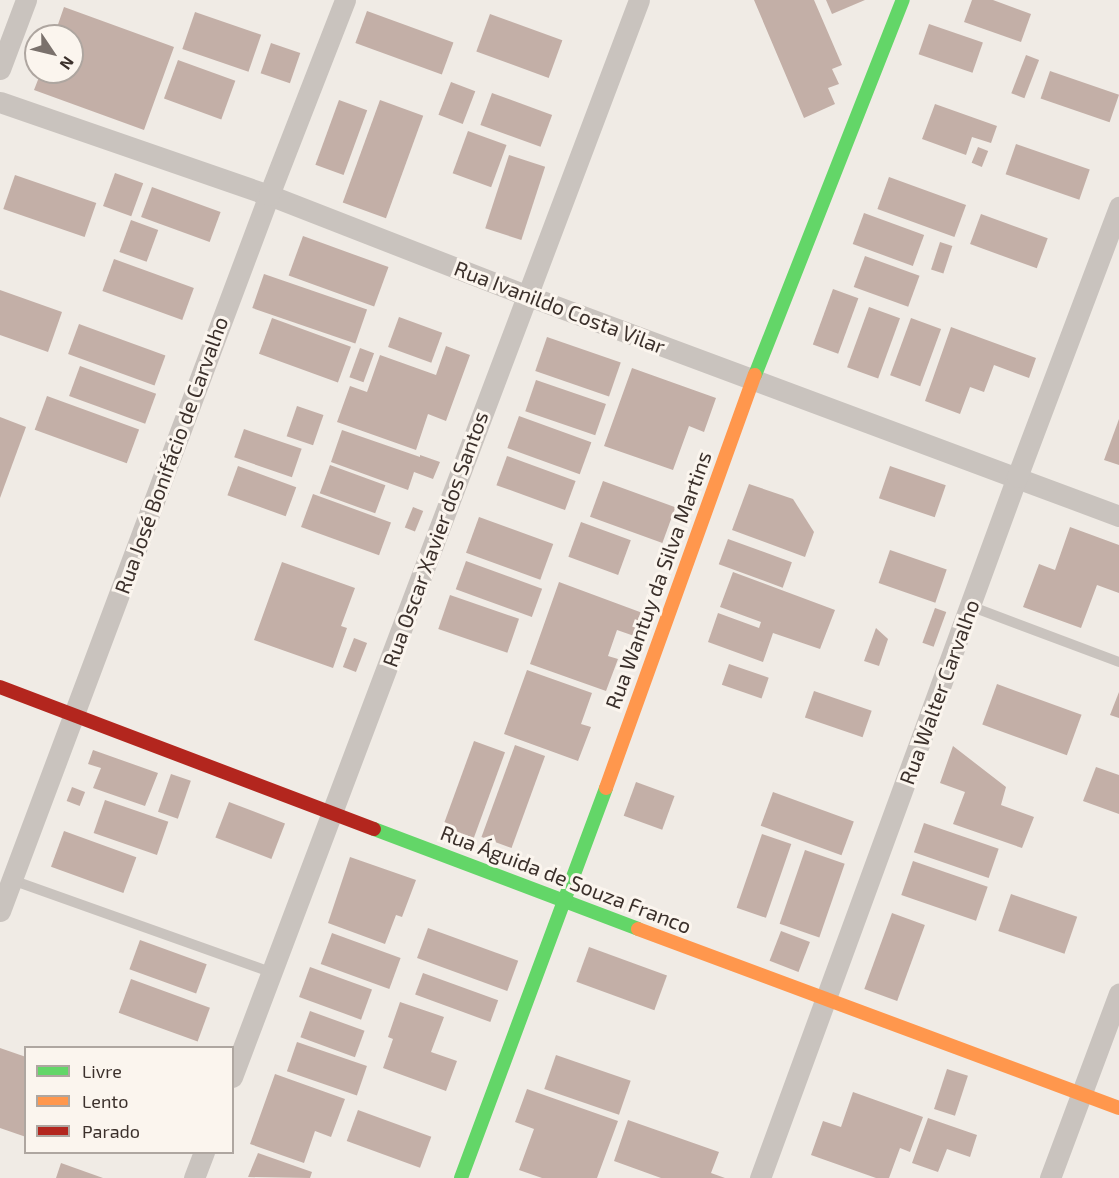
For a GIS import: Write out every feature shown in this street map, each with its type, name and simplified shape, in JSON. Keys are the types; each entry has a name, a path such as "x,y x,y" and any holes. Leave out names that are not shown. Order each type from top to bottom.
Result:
{"street":[{"path":"0,69 26,0"},
{"name":"Rua José Bonifácio de Carvalho","path":"0,911 269,195 345,0"},
{"name":"Rua Oscar Xavier dos Santos","path":"234,1072 639,0"},
{"name":"Rua Wantuy da Silva Martins","path":"461,1178 566,901 753,380 903,0"},
{"name":"Rua Ivanildo Costa Vilar","path":"0,102 269,195 526,295 1119,516"},
{"name":"Rua Walter Carvalho","path":"760,1178 1017,477 1119,207"},
{"name":"Rua Águida de Souza Franco","path":"0,687 826,1000 1119,1108"},
{"path":"1050,1178 1119,993"},
{"path":"194,1178 203,1154"}],"lane":[{"path":"970,606 1119,662"},
{"path":"12,880 273,973"}],"building":[{"path":"754,0 814,0 842,65 832,69 839,84 828,88 835,104 804,118"},
{"path":"826,0 865,0 832,14"},
{"path":"972,0 993,0 1031,14 1021,42 964,22"},
{"path":"64,7 174,47 144,130 34,90 36,84 84,84 84,24 58,24"},
{"path":"367,11 453,42 442,74 355,43"},
{"path":"195,12 261,35 248,72 182,49"},
{"path":"490,14 562,40 549,78 476,52"},
{"path":"929,24 983,43 972,73 919,54"},
{"path":"271,43 300,53 290,83 261,73"},
{"path":"1026,55 1039,60 1024,98 1011,93"},
{"path":"178,60 235,81 221,119 164,99"},
{"path":"1050,71 1119,95 1110,122 1041,98"},
{"path":"451,82 475,91 463,124 438,115"},
{"path":"492,93 552,115 541,147 480,125"},
{"path":"339,100 367,110 344,175 315,165"},
{"path":"380,100 423,116 386,218 343,202"},
{"path":"935,104 997,126 991,143 972,137 966,155 922,139"},
{"path":"468,131 507,145 491,187 453,173"},
{"path":"1016,144 1090,169 1079,200 1006,174"},
{"path":"978,147 988,151 982,167 972,163"},
{"path":"509,155 545,167 521,240 485,228"},
{"path":"115,173 143,183 131,216 103,206"},
{"path":"15,175 96,203 85,237 3,209"},
{"path":"889,177 966,205 954,237 877,209"},
{"path":"152,187 221,212 210,242 141,217"},
{"path":"864,213 924,235 913,266 853,244"},
{"path":"981,214 1048,238 1037,268 970,244"},
{"path":"131,220 158,230 147,262 119,252"},
{"path":"303,236 389,267 374,307 289,275"},
{"path":"940,242 952,246 943,274 931,270"},
{"path":"865,256 920,276 908,307 854,287"},
{"path":"114,259 194,288 182,320 102,291"},
{"path":"264,274 367,309 355,344 252,308"},
{"path":"833,289 858,298 838,354 813,344"},
{"path":"0,290 62,312 48,352 0,335"},
{"path":"869,307 900,318 878,378 847,367"},
{"path":"399,317 442,333 431,363 388,347"},
{"path":"272,318 351,347 338,382 259,354"},
{"path":"911,318 941,329 920,386 890,375"},
{"path":"79,324 165,355 155,386 68,354"},
{"path":"951,327 1036,358 1029,378 994,365 984,392 970,387 960,414 925,401"},
{"path":"547,337 621,362 609,396 535,371"},
{"path":"446,346 470,355 446,421 428,414 416,450 337,422 350,386 367,392 380,355 436,375"},
{"path":"360,348 374,353 363,382 349,377"},
{"path":"80,366 156,394 145,424 69,396"},
{"path":"632,368 716,398 704,432 689,426 673,470 604,446"},
{"path":"536,380 606,404 595,435 525,411"},
{"path":"47,396 139,430 127,463 35,430"},
{"path":"297,406 323,415 313,445 287,436"},
{"path":"519,416 591,442 580,474 507,448"},
{"path":"0,417 26,427 0,498"},
{"path":"1119,419 1119,465 1104,460"},
{"path":"244,429 302,449 292,477 234,457"},
{"path":"342,430 440,462 433,479 414,472 408,490 331,462"},
{"path":"507,456 576,481 565,510 496,485"},
{"path":"330,465 385,485 375,513 320,493"},
{"path":"238,466 296,487 286,516 227,495"},
{"path":"890,466 946,485 935,517 879,498"},
{"path":"603,481 675,507 662,543 590,517"},
{"path":"749,484 793,499 814,532 805,557 732,530"},
{"path":"313,494 391,522 379,555 301,527"},
{"path":"413,507 423,511 415,532 405,527"},
{"path":"479,517 553,544 540,580 466,553"},
{"path":"581,522 631,540 618,575 568,557"},
{"path":"1070,527 1119,545 1119,593 1097,585 1081,628 1023,607 1039,564 1055,570"},
{"path":"728,539 792,562 783,588 719,564"},
{"path":"890,550 947,570 935,603 879,583"},
{"path":"466,561 542,589 532,617 456,589"},
{"path":"282,562 355,588 341,626 347,628 333,668 254,640"},
{"path":"733,572 835,610 820,649 773,633 763,662 708,642 718,613 759,628 761,622 720,607"},
{"path":"559,582 648,615 640,638 617,630 608,656 618,659 606,691 530,664"},
{"path":"450,595 519,619 507,653 438,629"},
{"path":"935,608 946,612 934,647 922,643"},
{"path":"876,628 888,639 879,666 864,661"},
{"path":"354,638 367,643 356,672 343,667"},
{"path":"729,664 769,678 762,698 722,685"},
{"path":"527,670 592,693 581,724 591,727 578,761 504,734"},
{"path":"997,684 1082,715 1067,755 982,724"},
{"path":"814,691 872,711 863,737 805,717"},
{"path":"1119,692 1119,718 1110,715"},
{"path":"474,741 505,752 469,850 438,839"},
{"path":"515,745 545,756 512,848 481,837"},
{"path":"953,746 1006,787 1001,805 1034,817 1022,848 953,824 965,792 940,783"},
{"path":"93,750 158,773 145,806 93,788 101,768 88,764"},
{"path":"1096,767 1119,775 1119,814 1083,801"},
{"path":"171,774 191,781 178,819 158,812"},
{"path":"636,782 675,796 662,830 624,816"},
{"path":"72,787 85,792 80,806 67,801"},
{"path":"773,792 854,821 842,855 761,826"},
{"path":"105,800 168,822 157,855 94,833"},
{"path":"229,802 285,824 271,859 215,837"},
{"path":"924,823 999,849 989,878 914,852"},
{"path":"64,831 136,857 123,893 51,867"},
{"path":"762,834 791,844 766,918 737,908"},
{"path":"805,850 845,864 819,937 780,924"},
{"path":"350,857 416,880 402,917 396,915 385,944 328,923"},
{"path":"913,861 988,887 976,921 901,895"},
{"path":"1011,894 1077,917 1064,954 998,931"},
{"path":"892,913 925,925 897,1001 864,989"},
{"path":"428,928 518,961 507,991 417,958"},
{"path":"781,931 810,942 798,972 770,961"},
{"path":"332,933 401,958 389,989 321,964"},
{"path":"140,940 207,964 196,993 129,969"},
{"path":"589,947 667,975 654,1010 576,982"},
{"path":"310,967 372,990 361,1020 299,997"},
{"path":"423,973 498,1000 490,1022 415,995"},
{"path":"131,979 210,1008 198,1042 119,1013"},
{"path":"400,1002 444,1017 431,1052 457,1061 446,1091 383,1068 393,1039 388,1037"},
{"path":"310,1011 365,1031 355,1057 300,1037"},
{"path":"297,1042 367,1066 357,1095 287,1071"},
{"path":"0,1048 24,1056 24,1136 0,1128"},
{"path":"556,1055 631,1081 619,1115 544,1089"},
{"path":"947,1069 968,1076 955,1116 934,1109"},
{"path":"275,1074 345,1099 331,1137 315,1131 304,1163 250,1144"},
{"path":"527,1089 618,1121 597,1178 542,1178 519,1170 534,1129 515,1122"},
{"path":"853,1092 923,1117 910,1152 900,1148 889,1178 876,1178 811,1155 823,1121 841,1127"},
{"path":"358,1110 431,1137 420,1168 347,1141"},
{"path":"928,1118 977,1135 970,1157 947,1149 938,1172 912,1163"},
{"path":"628,1120 719,1152 711,1173 725,1178 661,1178 614,1161"},
{"path":"258,1153 312,1172 310,1178 248,1177"},
{"path":"61,1163 103,1178 56,1178"}],"traffic: fast":[{"path":"755,375 903,0"},
{"path":"461,1178 606,788"},
{"path":"374,829 638,929"}],"traffic: slow":[{"path":"606,788 755,375"},
{"path":"638,929 1119,1108"}],"traffic: jam":[{"path":"0,687 374,829"}]}
